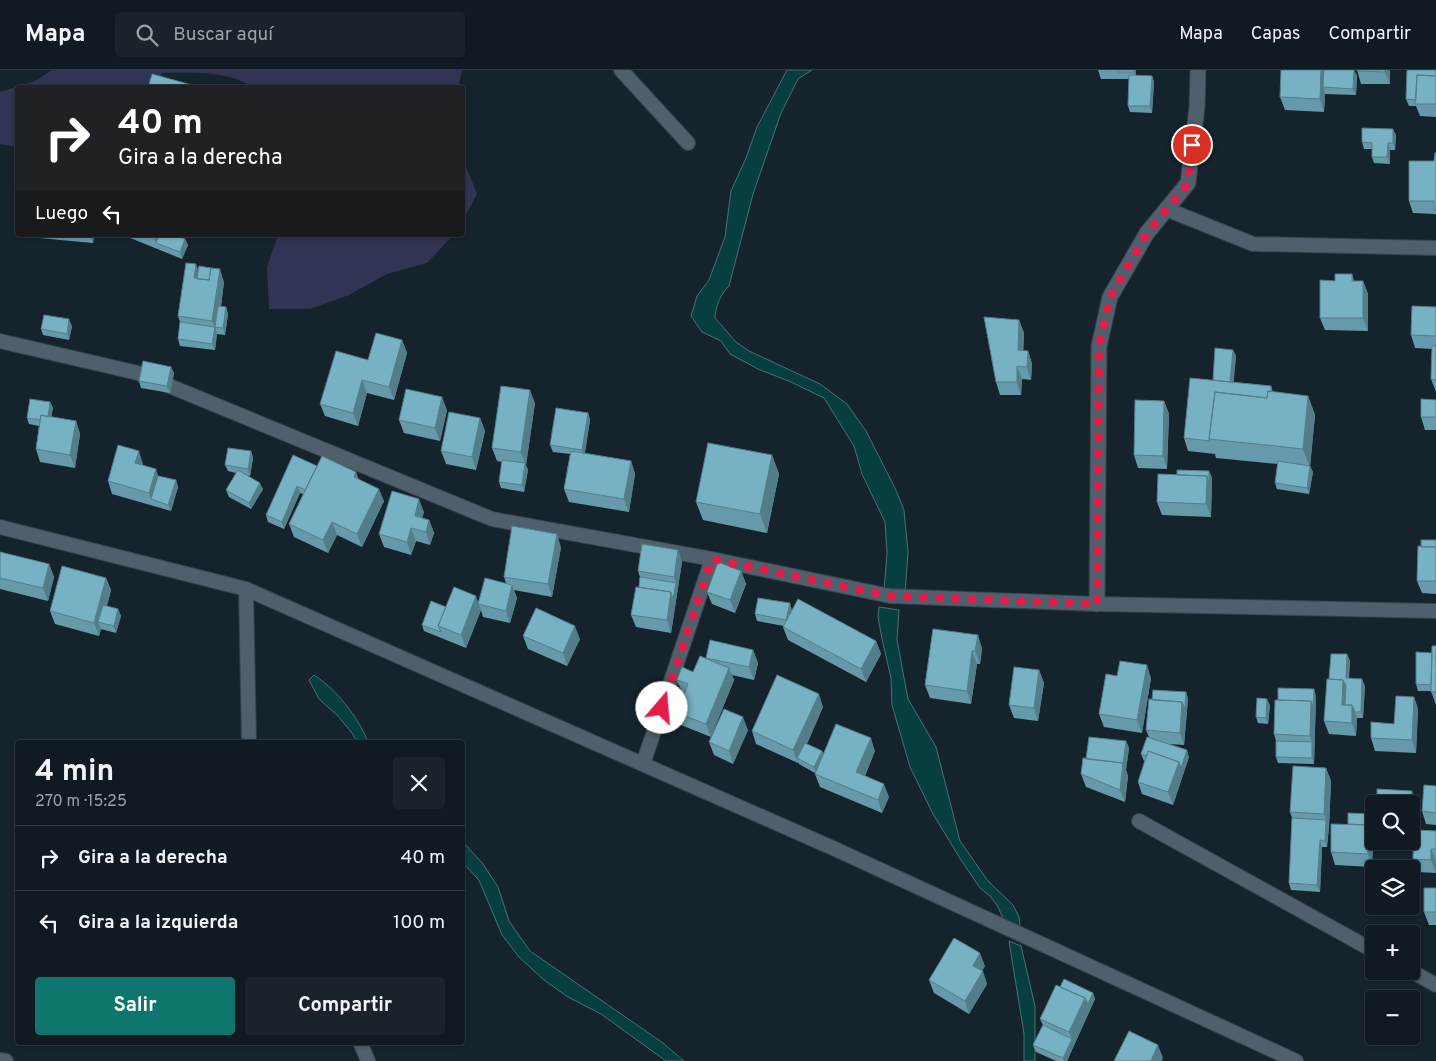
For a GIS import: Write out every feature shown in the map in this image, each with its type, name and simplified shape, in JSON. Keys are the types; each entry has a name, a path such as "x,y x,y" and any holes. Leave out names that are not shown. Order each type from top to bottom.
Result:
{"street":[{"path":"1097,604 1099,346 1110,297 1147,233 1188,183 1197,107 1198,70"}],"lane":[{"path":"621,70 688,143"},
{"path":"1166,209 1253,244 1436,248"},
{"path":"0,341 138,373 492,520 712,559 890,596 1097,604 1436,611"},
{"path":"0,527 246,590 844,853 1296,1061"},
{"path":"643,764 712,559"},
{"path":"246,590 249,740"},
{"path":"1139,821 1365,946"},
{"path":"1420,976 1436,985"},
{"path":"361,1045 368,1061"},
{"path":"0,1060 6,1061"}],"shaded area":[{"path":"52,70 462,70 459,85 248,85 220,75 162,73 157,85 22,85 35,81"},
{"path":"787,70 812,70 798,79 781,113 753,194 729,286 719,300 715,318 736,342 749,351 820,384 847,404 866,431 904,510 908,552 905,595 884,590 887,554 885,522 862,474 854,446 824,398 758,369 730,354 721,341 702,332 691,316 697,296 709,280 725,237 731,191 757,127"},
{"path":"15,87 15,147 0,144 0,92"},
{"path":"465,164 477,194 465,216"},
{"path":"277,237 451,237 427,263 387,274 349,295 310,309 269,309 267,267"},
{"path":"879,607 899,610 897,640 908,699 936,747 960,841 988,881 1013,905 1019,917 1020,926 1017,928 1005,923 998,907 991,897 980,888 961,860 933,814 910,767 892,705 891,678 878,617"},
{"path":"314,675 339,696 359,723 367,740 356,740 338,716 319,699 309,680"},
{"path":"465,844 483,864 498,887 509,921 530,951 663,1043 684,1061 666,1061 601,1014 568,997 544,980 519,957 502,935 479,880 465,865"},
{"path":"1009,941 1021,946 1035,1006 1035,1061 1024,1061 1024,1034"}],"building":[{"path":"1118,70 1134,70 1134,72 1118,72"},
{"path":"1281,70 1321,70 1320,99 1280,97"},
{"path":"1324,70 1354,70 1353,89 1323,87"},
{"path":"1385,70 1385,72 1357,71"},
{"path":"1407,70 1436,70 1436,76 1417,75 1416,100 1406,99"},
{"path":"152,74 192,85 149,85"},
{"path":"1129,75 1152,76 1150,106 1128,106"},
{"path":"1417,75 1436,76 1436,104 1415,104"},
{"path":"1362,128 1393,129 1393,143 1388,143 1387,157 1372,157 1372,143 1362,142"},
{"path":"1435,153 1436,210 1434,210 1434,201 1409,201 1409,161 1434,161"},
{"path":"158,237 180,237 185,239 180,252 156,243"},
{"path":"186,263 196,264 194,278 209,280 211,268 220,269 212,321 178,316"},
{"path":"199,266 211,268 209,280 197,279"},
{"path":"1335,274 1352,274 1352,281 1363,281 1363,318 1320,318 1320,280 1335,281"},
{"path":"218,306 226,307 223,328 215,327"},
{"path":"1412,306 1436,307 1436,336 1411,335"},
{"path":"44,315 69,319 67,334 41,329"},
{"path":"984,317 1019,320 1018,350 1028,351 1027,367 1017,366 1017,382 996,382"},
{"path":"180,322 215,327 212,344 178,339"},
{"path":"376,333 402,340 389,387 362,380 353,413 320,404 336,351 368,360"},
{"path":"1432,346 1436,346 1436,380 1431,379"},
{"path":"1215,348 1233,350 1230,382 1213,380"},
{"path":"143,361 171,367 167,386 139,381"},
{"path":"1190,378 1271,386 1271,392 1268,391 1267,398 1215,392 1210,441 1184,438"},
{"path":"501,386 530,390 521,452 492,448"},
{"path":"406,389 442,397 435,428 399,420"},
{"path":"1268,391 1308,396 1303,449 1209,439 1215,392 1267,398"},
{"path":"30,399 50,402 48,417 41,415 40,420 27,418"},
{"path":"1421,399 1436,400 1436,417 1421,417"},
{"path":"1135,400 1164,401 1163,456 1134,455"},
{"path":"556,408 588,413 582,450 550,445"},
{"path":"449,412 480,418 472,457 441,451"},
{"path":"41,415 76,421 70,455 36,449"},
{"path":"708,443 772,455 760,514 696,502"},
{"path":"118,445 139,451 135,463 156,469 149,493 108,481"},
{"path":"228,448 251,451 248,469 225,465"},
{"path":"571,451 631,461 624,499 564,489"},
{"path":"293,455 317,466 305,490 297,486 282,522 266,515"},
{"path":"322,456 356,472 354,477 379,489 357,534 332,522 323,540 289,524"},
{"path":"502,460 525,463 522,485 499,482"},
{"path":"1278,461 1310,466 1307,488 1275,483"},
{"path":"238,470 260,483 249,503 226,490"},
{"path":"1177,470 1209,471 1209,482 1207,476 1177,475"},
{"path":"1158,474 1207,476 1206,504 1157,502"},
{"path":"158,476 176,480 168,505 151,499"},
{"path":"392,491 419,499 415,516 429,520 426,532 411,528 407,542 379,534"},
{"path":"512,526 557,534 548,584 504,577"},
{"path":"1421,540 1436,540 1436,547 1421,547"},
{"path":"642,544 678,550 674,577 638,571"},
{"path":"1418,546 1436,547 1436,581 1417,581"},
{"path":"0,552 49,564 43,588 0,578"},
{"path":"718,562 741,571 730,600 707,592"},
{"path":"62,566 106,578 94,623 50,611"},
{"path":"640,577 676,583 673,599 671,592 639,587"},
{"path":"485,578 512,585 506,611 478,604"},
{"path":"454,587 476,596 461,635 438,626"},
{"path":"636,587 671,592 667,620 631,615"},
{"path":"758,598 790,603 786,620 755,614"},
{"path":"798,599 876,641 861,669 783,627"},
{"path":"431,601 446,607 438,626 441,632 422,625"},
{"path":"103,605 118,609 114,626 98,622"},
{"path":"536,608 575,626 563,653 523,636"},
{"path":"933,629 978,635 975,651 972,651 967,691 925,685"},
{"path":"710,640 753,650 749,667 706,658"},
{"path":"1432,646 1436,646 1436,692 1431,692"},
{"path":"1416,652 1432,653 1431,685 1416,684"},
{"path":"1331,654 1347,654 1346,678 1362,679 1361,712 1355,712 1352,705 1345,705 1346,686 1343,680 1329,679"},
{"path":"700,656 729,668 706,724 667,709 672,695 682,699 688,684 677,680 682,667 693,672"},
{"path":"1120,661 1147,665 1137,720 1099,714 1106,674 1117,676"},
{"path":"1014,667 1039,670 1034,708 1009,705"},
{"path":"777,675 819,694 793,750 752,731"},
{"path":"1327,679 1343,680 1342,705 1352,705 1352,723 1324,721"},
{"path":"1278,688 1314,689 1313,707 1311,701 1278,700"},
{"path":"1153,690 1186,692 1185,708 1182,702 1152,700"},
{"path":"1396,696 1414,697 1412,740 1371,738 1371,722 1394,724"},
{"path":"1257,698 1267,699 1266,718 1256,717"},
{"path":"1149,699 1182,702 1180,733 1146,730"},
{"path":"1275,700 1311,701 1310,736 1274,734"},
{"path":"724,709 743,717 729,751 709,742"},
{"path":"836,724 871,738 856,772 884,784 878,800 815,774"},
{"path":"1089,737 1126,741 1123,764 1086,759"},
{"path":"1147,737 1187,750 1181,768 1179,762 1148,751 1147,756 1141,754"},
{"path":"1276,741 1312,742 1312,758 1276,757"},
{"path":"805,743 822,751 814,767 797,758"},
{"path":"1148,751 1179,762 1168,792 1138,782"},
{"path":"1083,758 1123,763 1120,790 1081,774"},
{"path":"1293,766 1326,768 1324,814 1290,812"},
{"path":"1424,785 1436,786 1436,813 1422,811"},
{"path":"1377,789 1412,791 1412,795 1377,795"},
{"path":"1348,813 1365,814 1365,825 1348,824"},
{"path":"1292,818 1326,820 1325,841 1320,840 1317,885 1289,883"},
{"path":"1331,824 1365,825 1365,850 1368,850 1368,854 1331,852"},
{"path":"1420,830 1436,831 1436,849 1431,849 1431,860 1413,859 1413,850 1420,850"},
{"path":"1424,888 1436,888 1436,912 1424,912"},
{"path":"954,938 980,953 973,966 983,971 965,1001 929,980"},
{"path":"1064,979 1093,993 1088,1004 1085,998 1060,987"},
{"path":"1056,985 1085,998 1069,1032 1040,1019"},
{"path":"1043,1025 1072,1039 1063,1058 1033,1045"},
{"path":"1129,1031 1158,1045 1151,1061 1114,1061"}],"route":[{"path":"662,708 712,559 890,596 1097,604 1099,346 1110,297 1147,233 1188,183 1192,145"}]}
